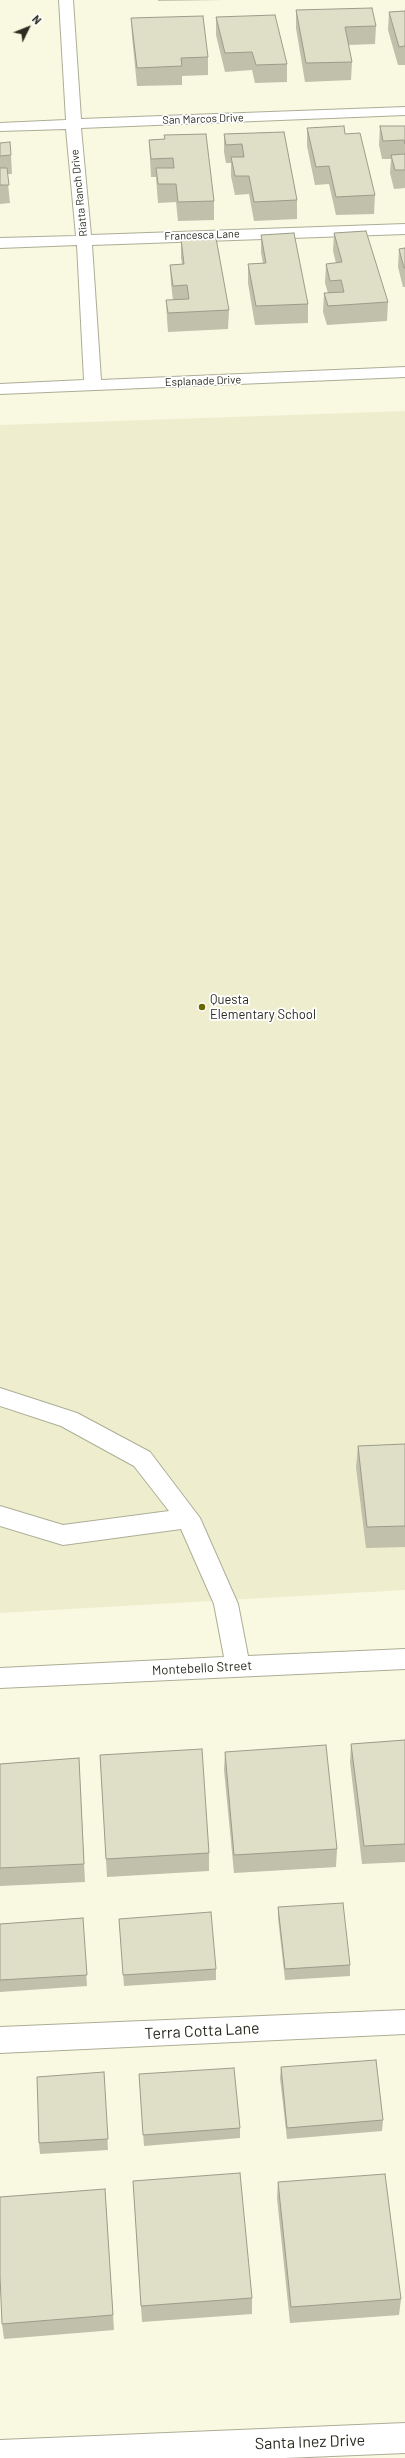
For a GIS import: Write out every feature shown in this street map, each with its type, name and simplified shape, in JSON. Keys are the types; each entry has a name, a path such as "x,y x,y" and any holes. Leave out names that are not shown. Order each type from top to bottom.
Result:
{"street":[{"name":"Riatta Ranch Drive","path":"66,0 73,125 84,239 93,386"},
{"name":"San Marcos Drive","path":"0,127 405,111"},
{"name":"Francesca Lane","path":"0,243 405,229"},
{"name":"Esplanade Drive","path":"0,389 405,372"},
{"path":"0,1397 69,1419 142,1459 188,1518 226,1604 238,1667"},
{"path":"0,1516 63,1535 188,1518"},
{"name":"Montebello Street","path":"0,1678 405,1659"},
{"name":"Terra Cotta Lane","path":"0,2040 405,2022"},
{"name":"Santa Inez Drive","path":"0,2455 405,2438"}],"shaded area":[{"name":"Questa Elementary School","path":"405,411 405,1590 0,1613 0,425"}],"building":[{"path":"372,8 376,26 345,27 352,62 306,63 296,10"},
{"path":"405,11 405,46 399,47 389,12"},
{"path":"275,15 287,64 256,65 252,52 225,53 216,17"},
{"path":"203,16 208,57 181,58 182,66 137,68 131,18"},
{"path":"344,126 345,134 360,133 375,195 336,197 329,166 316,167 307,128"},
{"path":"380,126 405,126 405,144 404,140 383,141"},
{"path":"284,132 297,200 254,202 249,176 235,176 231,157 244,157 242,144 226,145 224,134"},
{"path":"206,134 214,201 178,202 176,184 158,184 156,168 174,168 173,158 151,159 149,140 165,139 164,135"},
{"path":"10,142 11,155 0,156 0,143"},
{"path":"405,154 405,170 395,170 391,155"},
{"path":"0,168 7,168 9,185 0,185"},
{"path":"366,231 388,302 328,306 324,293 344,292 341,280 330,281 326,264 342,262 334,233"},
{"path":"294,233 308,304 256,306 248,264 266,263 261,235"},
{"path":"216,238 229,310 168,313 166,300 189,299 187,285 173,286 170,265 184,264 181,239"},
{"path":"405,248 405,268 404,268 399,249"},
{"path":"405,1444 405,1526 367,1527 358,1446"},
{"path":"405,1740 405,1844 364,1846 351,1744"},
{"path":"326,1745 337,1849 234,1855 225,1752"},
{"path":"202,1749 209,1853 106,1859 100,1755"},
{"path":"79,1758 84,1864 0,1868 0,1764"},
{"path":"343,1903 350,1965 285,1969 278,1907"},
{"path":"211,1912 216,1969 123,1975 119,1919"},
{"path":"83,1918 87,1975 0,1980 0,1924"},
{"path":"376,2060 383,2120 287,2128 281,2067"},
{"path":"234,2068 240,2128 143,2135 139,2074"},
{"path":"104,2072 108,2139 39,2143 37,2077"},
{"path":"240,2173 252,2298 141,2306 133,2181"},
{"path":"385,2174 401,2299 291,2307 278,2182"},
{"path":"105,2189 113,2315 2,2324 0,2276 0,2197"}],"place":[{"name":"Questa Elementary School","path":"202,1007"}]}
